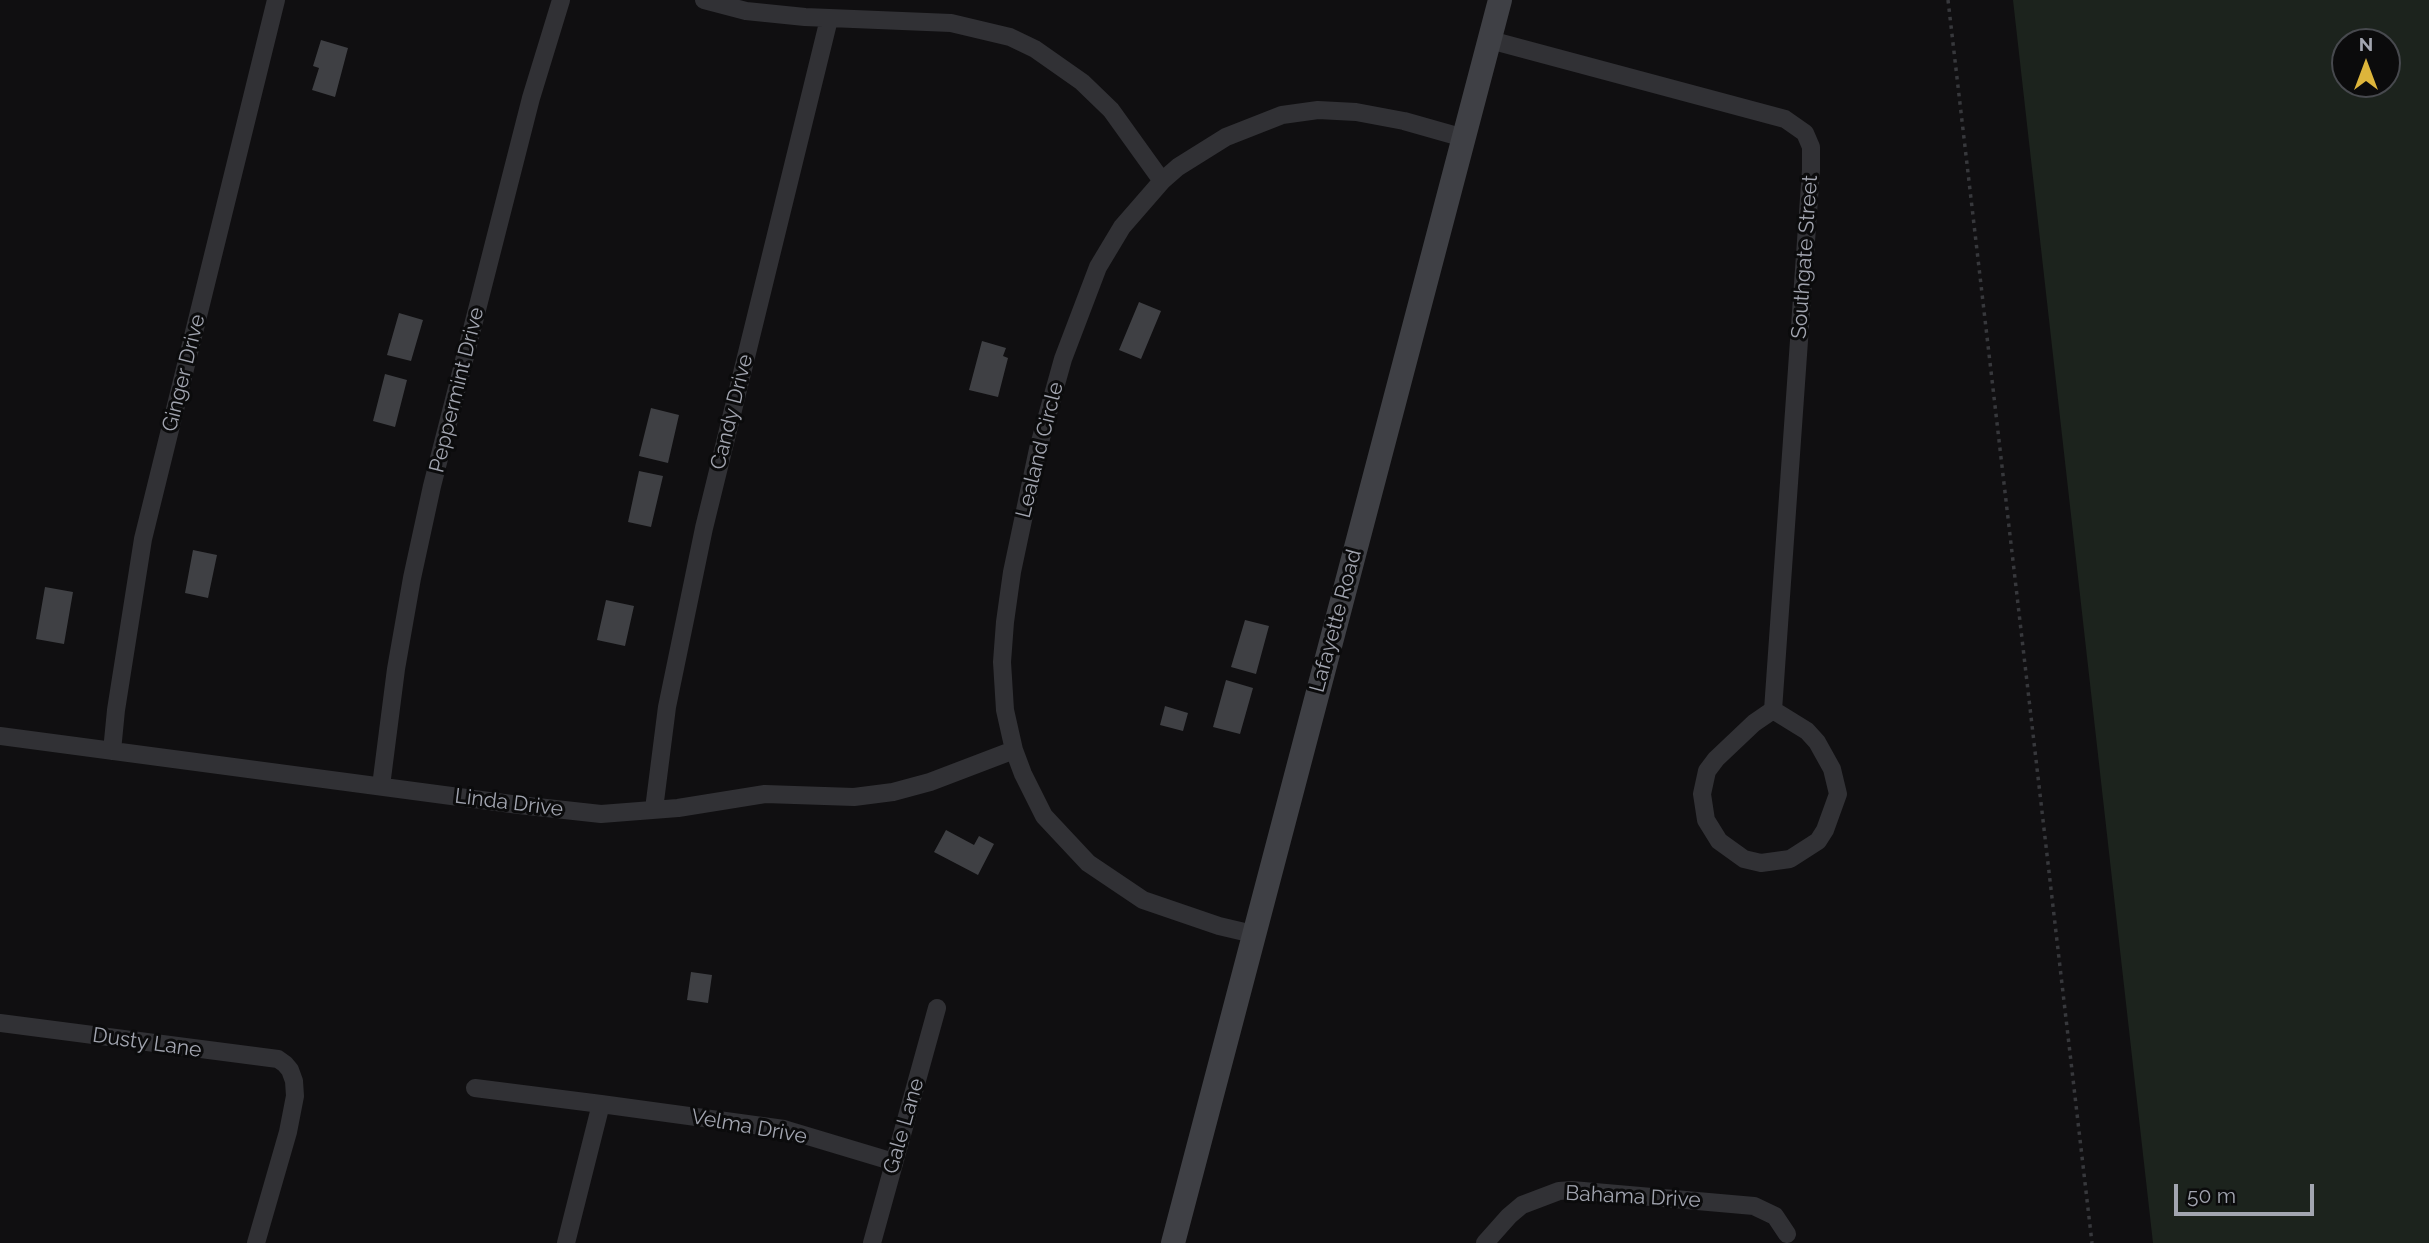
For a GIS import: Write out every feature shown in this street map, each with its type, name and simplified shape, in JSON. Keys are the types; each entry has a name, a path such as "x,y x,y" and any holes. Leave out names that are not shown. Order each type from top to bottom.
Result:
{"main road":[{"name":"Lafayette Road","path":"1172,1243 1500,0"}],"street":[{"name":"Ginger Drive","path":"113,751 116,710 143,539 276,0"},
{"name":"Peppermint Drive","path":"381,786 403,630 432,486 531,98 561,0"},
{"path":"704,0 746,11 829,19 951,23 1010,37 1035,49 1082,82 1111,110 1163,181"},
{"name":"Candy Drive","path":"654,809 667,707 704,528 829,19"},
{"name":"Southgate Street","path":"1490,40 1785,119 1805,133 1811,147 1773,710"},
{"name":"Lealand Circle","path":"1253,934 1219,926 1143,900 1088,863 1044,816 1014,750 1005,710 1002,662 1005,622 1038,449 1063,359 1098,267 1122,226 1178,167 1226,137 1282,115 1318,110 1356,112 1404,121 1464,138"},
{"path":"1773,710 1807,731 1817,742 1832,769 1838,794 1825,830 1818,841 1790,859 1760,863 1744,859 1719,841 1706,820 1702,794 1707,771 1716,759 1754,723 1773,710"},
{"name":"Linda Drive","path":"0,736 601,814 678,808 765,794 854,797 893,792 930,782 1014,750"},
{"name":"Gale Lane","path":"872,1243 937,1009"},
{"name":"Dusty Lane","path":"0,1023 278,1059 290,1070 295,1096 288,1132 256,1243"},
{"name":"Velma Drive","path":"475,1088 784,1129 894,1162"},
{"path":"566,1243 601,1104"},
{"name":"Bahama Drive","path":"1485,1243 1522,1205 1559,1191 1572,1190 1754,1206 1774,1216 1787,1234"}],"path":[{"path":"1948,0 2092,1243"}],"shaded area":[{"path":"2013,0 2429,0 2429,1243 2153,1243"}],"building":[{"path":"321,40 348,48 335,97 312,90 319,68 313,66"},
{"path":"1139,302 1161,311 1141,359 1119,350"},
{"path":"399,313 423,320 411,361 387,355"},
{"path":"982,341 1006,348 1003,356 1008,358 998,397 969,390"},
{"path":"385,374 407,380 395,427 373,421"},
{"path":"651,408 679,415 668,463 639,456"},
{"path":"639,471 663,476 651,527 628,522"},
{"path":"193,550 217,555 208,598 185,593"},
{"path":"45,587 73,592 64,644 36,639"},
{"path":"606,600 634,606 625,646 597,640"},
{"path":"1245,620 1269,626 1256,674 1231,667"},
{"path":"1226,680 1253,688 1240,734 1213,727"},
{"path":"1165,706 1188,713 1183,731 1160,725"},
{"path":"946,830 974,845 979,836 994,844 978,875 934,852"},
{"path":"691,972 712,975 708,1003 687,1000"}]}
